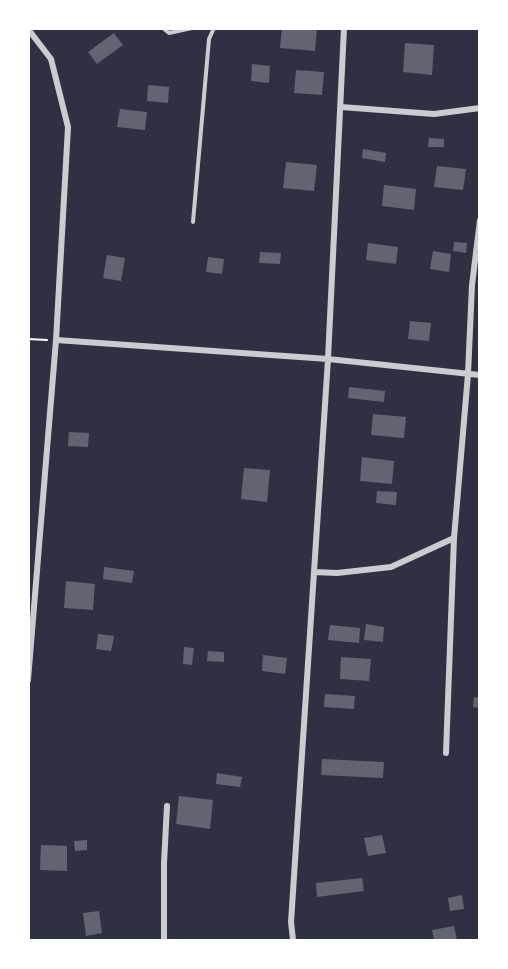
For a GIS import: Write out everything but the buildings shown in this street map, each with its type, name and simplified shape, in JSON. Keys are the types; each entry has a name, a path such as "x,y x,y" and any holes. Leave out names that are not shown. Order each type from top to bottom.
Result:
{"street":[{"path":"293,940 291,922 328,358 344,28"},
{"path":"28,29 51,59 68,127 56,340 28,680"},
{"path":"341,107 434,114 480,108"},
{"path":"446,753 454,538 468,374 472,285 480,220"},
{"path":"56,340 328,358 480,375"},
{"path":"314,572 337,573 391,567 454,538"},
{"path":"164,940 167,806"}],"lane":[{"path":"163,28 169,33 192,28"},
{"path":"193,222 209,39 214,28"}],"path":[{"path":"28,339 56,340"}]}
